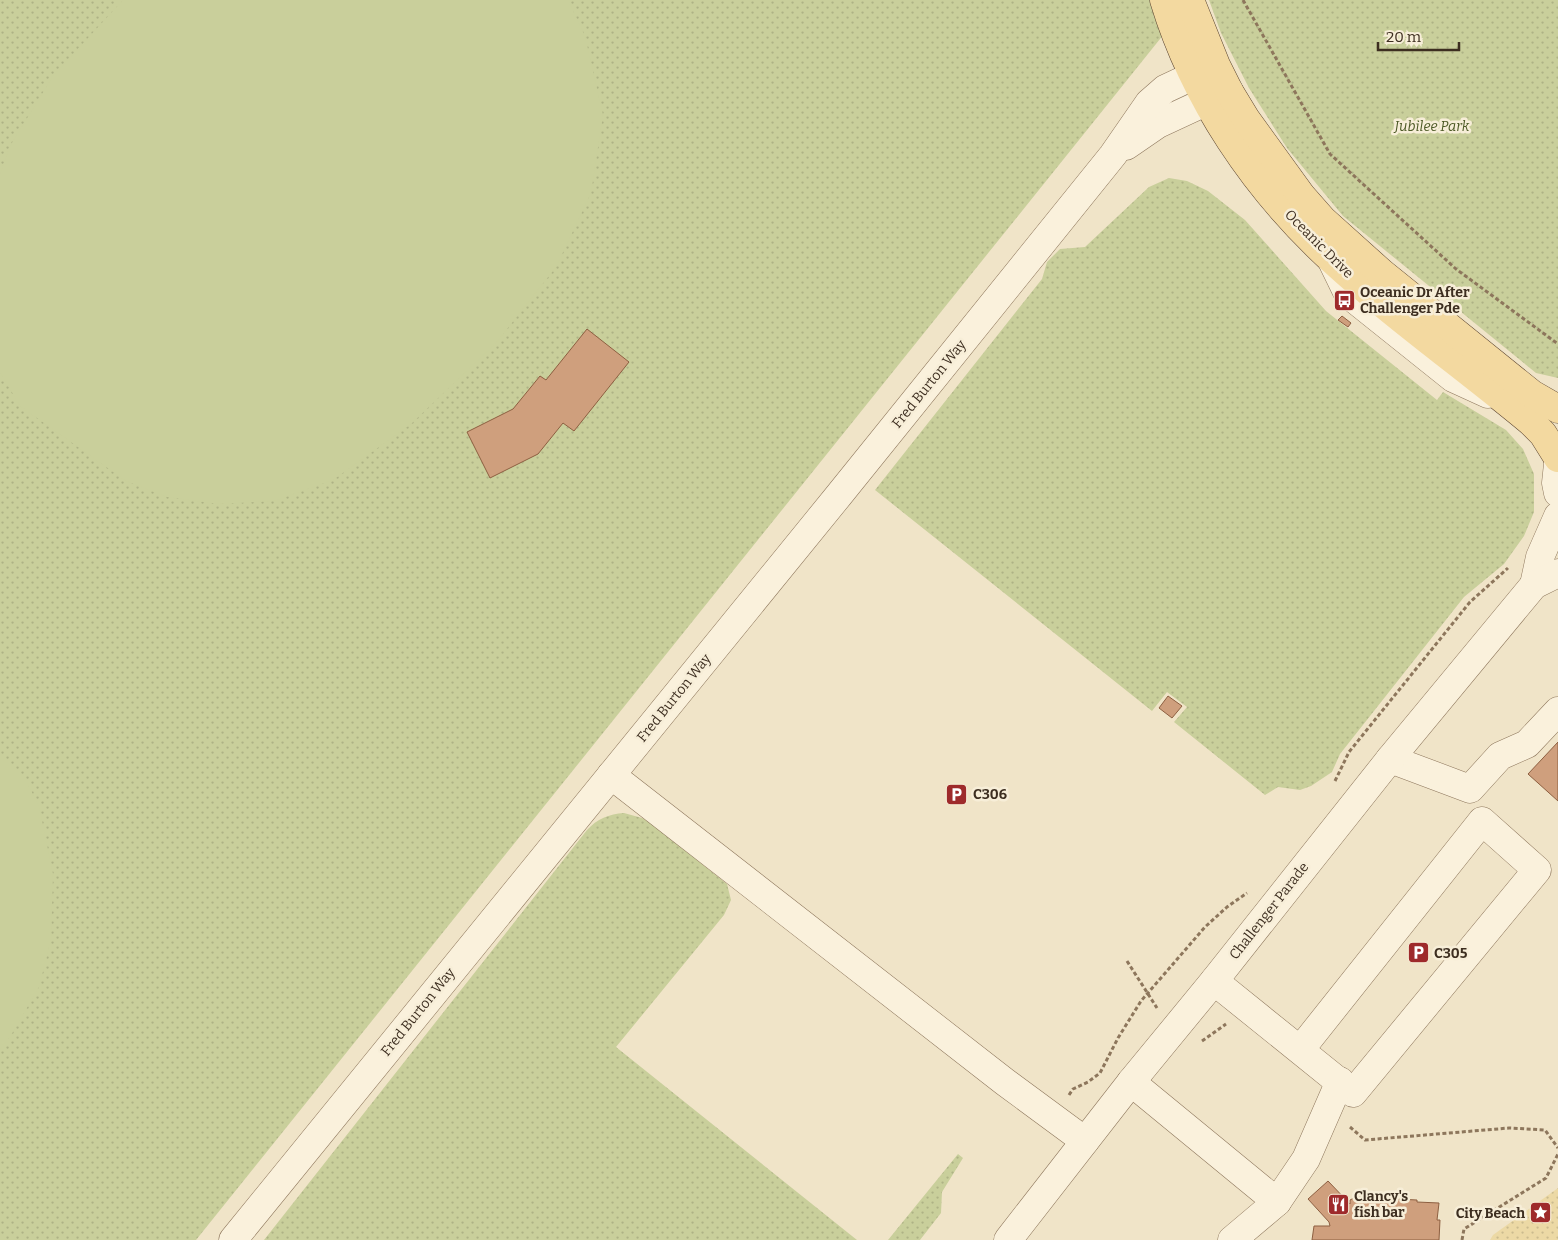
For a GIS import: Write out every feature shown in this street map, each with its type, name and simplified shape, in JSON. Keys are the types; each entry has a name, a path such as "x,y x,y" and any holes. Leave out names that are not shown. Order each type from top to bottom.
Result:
{"main road":[{"name":"Oceanic Drive","path":"1164,0 1169,18 1204,70 1218,96 1248,165 1290,217 1330,258 1371,294 1538,428 1558,458"},
{"name":"Oceanic Drive","path":"1190,0 1204,70"},
{"name":"Oceanic Drive","path":"1218,96 1246,120 1301,195 1323,220 1382,273 1532,394 1558,409"}],"street":[{"name":"Fred Burton Way","path":"233,1240 839,495 1112,155 1149,103 1165,89 1204,70"},
{"name":"Fred Burton Way","path":"1112,155 1158,124 1218,96"},
{"path":"1558,464 1556,483 1558,493"},
{"name":"Challenger Parade","path":"1534,585 1540,557 1558,516"},
{"name":"Challenger Parade","path":"1008,1240 1131,1082 1214,981 1390,759 1534,585 1558,573"},
{"path":"1390,759 1470,789 1500,756 1527,744 1558,710"},
{"path":"611,775 1085,1142"},
{"path":"1214,981 1353,1093 1537,870 1482,822 1300,1050"},
{"path":"1232,1240 1276,1202 1306,1159 1340,1081"},
{"path":"1131,1082 1276,1202"}],"path":[{"path":"1243,0 1330,154 1456,270 1558,344"},
{"path":"1335,783 1349,752 1464,610 1512,564"},
{"path":"1054,1119 1073,1089 1100,1073 1118,1038 1141,1001 1205,927 1227,907 1249,891"},
{"path":"1462,1240 1464,1229 1546,1178 1558,1154"}],"green space":[{"path":"0,0 1156,0 1164,34 196,1240 0,1240"},
{"path":"123,0 568,0 585,36 603,115 591,193 556,267 496,343 411,424 333,480 274,501 219,504 167,497 126,481 20,406 0,372 0,174 10,146 53,76"},
{"name":"Jubilee Park","path":"1209,0 1558,0 1558,378 1536,373 1343,216 1287,148 1249,88 1221,33"},
{"path":"1169,178 1187,181 1208,191 1245,220 1326,311 1437,400 1443,392 1506,430 1523,449 1534,474 1534,512 1524,536 1504,564 1464,597 1340,754 1332,772 1311,786 1300,790 1278,787 1265,795 1174,722 1187,707 1167,692 1152,711 875,490 1042,279 1047,262 1060,249 1085,247 1149,187"},
{"path":"0,754 24,777 39,806 53,874 51,940 39,987 10,1037 0,1049"},
{"path":"624,813 642,818 651,823 727,884 731,900 724,915 616,1047 857,1240 264,1240 587,830 604,818"},
{"path":"958,1154 963,1158 942,1192 941,1213 920,1240 888,1240"}],"sand":[{"name":"City Beach","path":"1558,1188 1558,1240 1490,1240 1493,1235"}],"building":[{"path":"1342,316 1351,323 1348,327 1338,320"},
{"path":"587,329 629,362 574,431 563,423 538,454 490,478 467,432 513,409 540,376 546,380"},
{"path":"1168,696 1182,706 1172,718 1159,708"},
{"path":"1558,742 1558,801 1528,774"},
{"path":"1328,1181 1350,1204 1350,1200 1364,1193 1378,1202 1378,1198 1439,1203 1437,1220 1440,1220 1439,1240 1312,1240 1314,1226 1330,1226 1329,1222 1308,1199"}],"place":[{"name":"Oceanic Dr After Challenger Pde","path":"1344,300"},
{"name":"C306","path":"957,794"},
{"name":"C305","path":"1418,953"},
{"name":"Clancy's fish bar","path":"1338,1204"},
{"name":"City Beach","path":"1541,1213"}]}
